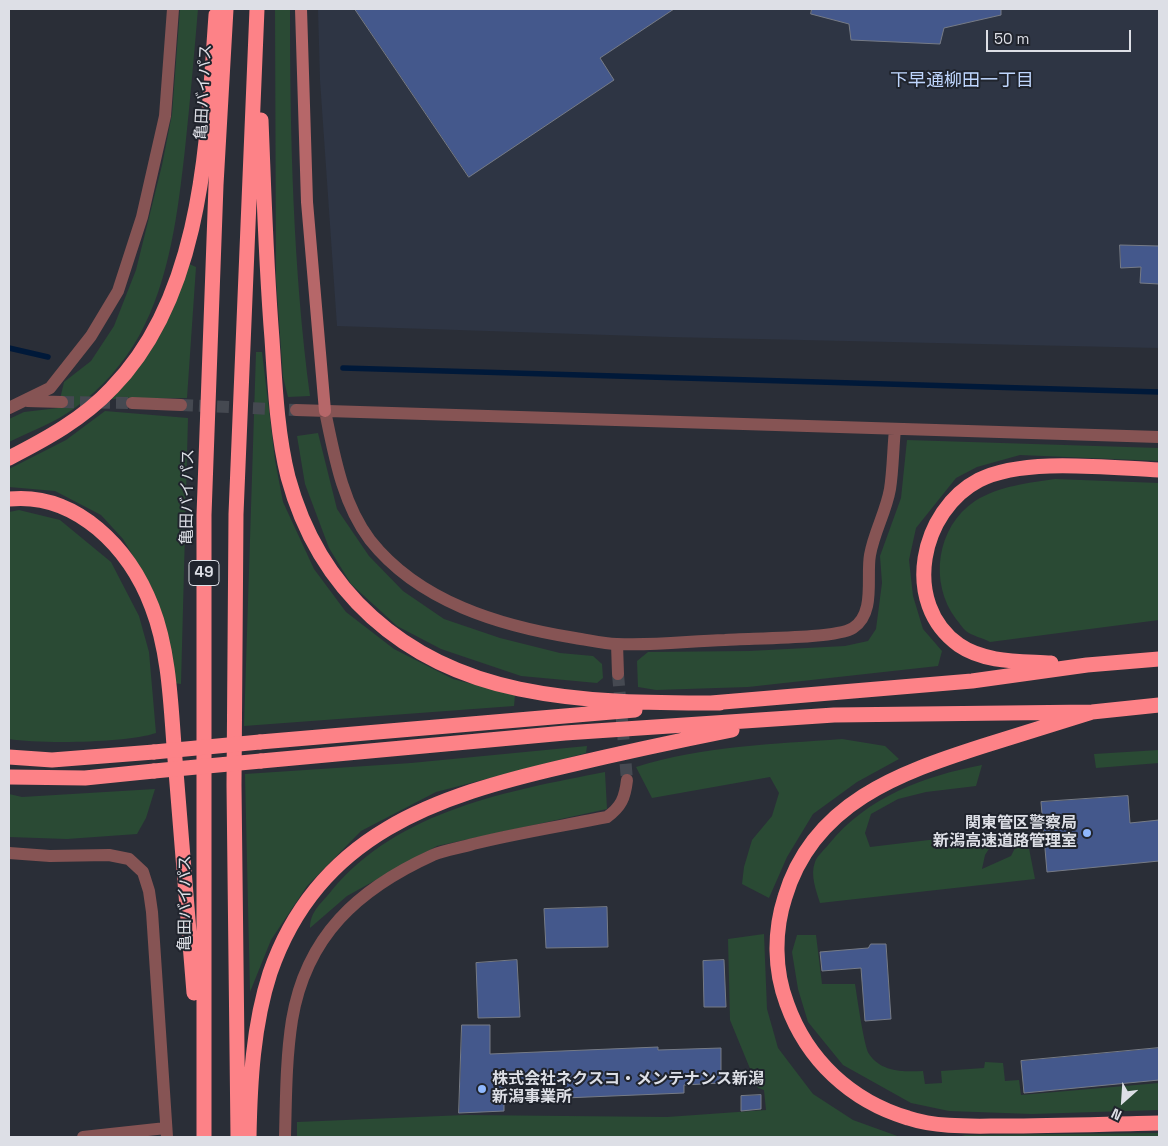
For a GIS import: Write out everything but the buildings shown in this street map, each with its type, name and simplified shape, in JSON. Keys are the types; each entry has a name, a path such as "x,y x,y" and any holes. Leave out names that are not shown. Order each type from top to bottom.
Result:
{"highway":[{"path":"9,458 61,429 89,410 134,363 166,308 187,248 200,183 208,128 216,9"},
{"name":"亀田バイパス","path":"204,1137 204,515 216,185 226,9"},
{"path":"257,9 269,305 281,444 297,507 309,535 340,586 380,626 428,656 487,681 519,689 597,701 720,703"},
{"name":"49","path":"238,1137 234,795 236,514 257,9"},
{"path":"1087,665 998,659 960,645 938,622 925,590 925,556 930,538 947,506 961,492 979,480 998,472 1020,468 1052,467 1159,470"},
{"path":"9,499 34,500 55,504 75,513 96,526 114,543 129,562 142,582 153,608 165,665 174,741 203,1109"},
{"path":"9,757 52,760 154,752 972,681 1087,665 1159,659"},
{"path":"9,777 85,778 565,733 785,718 887,714 1092,712 1159,705"},
{"path":"1092,712 910,772 875,788 850,804 814,840 788,887 780,914 778,967 783,996 794,1024 810,1050 829,1074 854,1093 880,1107 910,1119 962,1126 1159,1123"},
{"path":"249,1137 254,1054 270,974 290,926 305,904 321,883 360,846 408,815 471,790 556,768 785,718"}],"street":[{"path":"9,408 50,388 91,336 118,291 142,217 165,116 173,9"},
{"path":"301,9 307,202 325,411 337,467 351,506 370,539 396,566 424,588 459,606 500,621 545,633 617,644 833,634 853,628 863,616 868,598 870,556 890,490 895,429"},
{"path":"24,401 62,402"},
{"path":"132,403 181,405"},
{"path":"296,410 1159,438"},
{"path":"617,644 618,674"},
{"path":"285,1137 287,1072 292,1020 302,983 316,950 335,922 361,897 434,854 485,841 607,816 618,809 625,796 627,780"},
{"path":"9,853 50,856 109,855 129,859 143,872 150,891 166,1133 83,1137"}],"shaded area":[{"path":"318,9 1159,9 1159,348 669,337 337,326 320,80"}],"green space":[{"path":"180,9 198,9 189,114 176,221 165,269 150,314 126,356 94,392 61,417 9,442 9,419 24,412 58,408 64,382 91,361 114,326 136,270 162,165 172,114"},
{"path":"275,9 290,9 296,251 310,396 288,397 283,377 276,278"},
{"path":"189,264 196,267 187,398 110,399 136,371 159,337"},
{"path":"256,352 262,352 275,460 283,502 314,569 346,612 394,649 453,679 515,695 514,706 244,726"},
{"path":"105,411 188,418 181,684 173,683 164,626 152,588 123,539 101,515 55,491 9,487 9,469 66,440"},
{"path":"318,433 337,509 369,556 403,591 444,619 500,638 560,653 593,656 602,664 603,678 597,683 521,676 441,649 397,626 351,584 329,548 305,484 297,436"},
{"path":"907,440 1159,448 1159,461 1020,455 977,467 956,478 916,528 909,560 913,596 923,629 942,651 938,666 748,687 656,690 638,687 637,661 648,652 749,651 845,646 868,641 876,629 882,583 880,556 901,498"},
{"path":"1055,479 1159,483 1159,620 990,642 968,633 947,605 942,589 940,573 941,556 945,540 952,525 962,512 984,496 1014,486"},
{"path":"19,510 60,520 111,562 139,616 149,652 156,733 126,739 84,742 41,742 9,739 9,512"},
{"path":"842,739 885,746 899,759 857,782 813,814 787,857 769,898 742,884 744,867 752,840 772,816 779,793 770,777 652,798 636,767 686,754 712,750"},
{"path":"587,746 586,753 436,792 361,831 307,886 271,940 250,992 245,774 411,763"},
{"path":"1159,750 1159,763 1096,768 1094,754"},
{"path":"982,765 976,786 926,792 898,799 871,814 865,833 870,847 971,835 996,838 985,855 982,869 1011,856 1025,828 1035,879 820,903 813,877 815,862 844,828 861,813 879,801 918,782"},
{"path":"605,772 607,809 437,846 347,896 310,928 312,917 317,908 332,890 359,863 389,840 457,808 531,787"},
{"path":"155,789 146,818 137,834 67,839 9,837 9,794 22,797"},
{"path":"764,934 767,1009 778,1048 813,1094 853,1120 900,1137 297,1137 297,1122 465,1115 667,1117 766,1110 764,1090 758,1088 730,1020 728,939"},
{"path":"797,935 816,935 822,984 855,984 867,1049 874,1060 886,1068 900,1071 923,1071 925,1084 942,1083 941,1071 984,1068 985,1062 1003,1063 1005,1081 1019,1080 1021,1095 1159,1083 1159,1110 1032,1114 949,1111 911,1103 843,1065 808,1022 798,989 792,952"},
{"path":"1159,1133 1159,1137 958,1137 965,1135"}],"waterway":[{"path":"9,348 48,357"},
{"path":"343,368 1159,392"}],"tunnel":[{"path":"62,402 132,403"},
{"path":"181,405 296,410"},
{"path":"618,674 627,780"}],"place":[{"name":"関東管区警察局 新潟高速道路管理室","path":"1087,833"},
{"name":"株式会社ネクスコ・メンテナンス新潟 新潟事業所","path":"482,1089"}],"district":[{"name":"下早通柳田一丁目","path":"962,81"}]}
